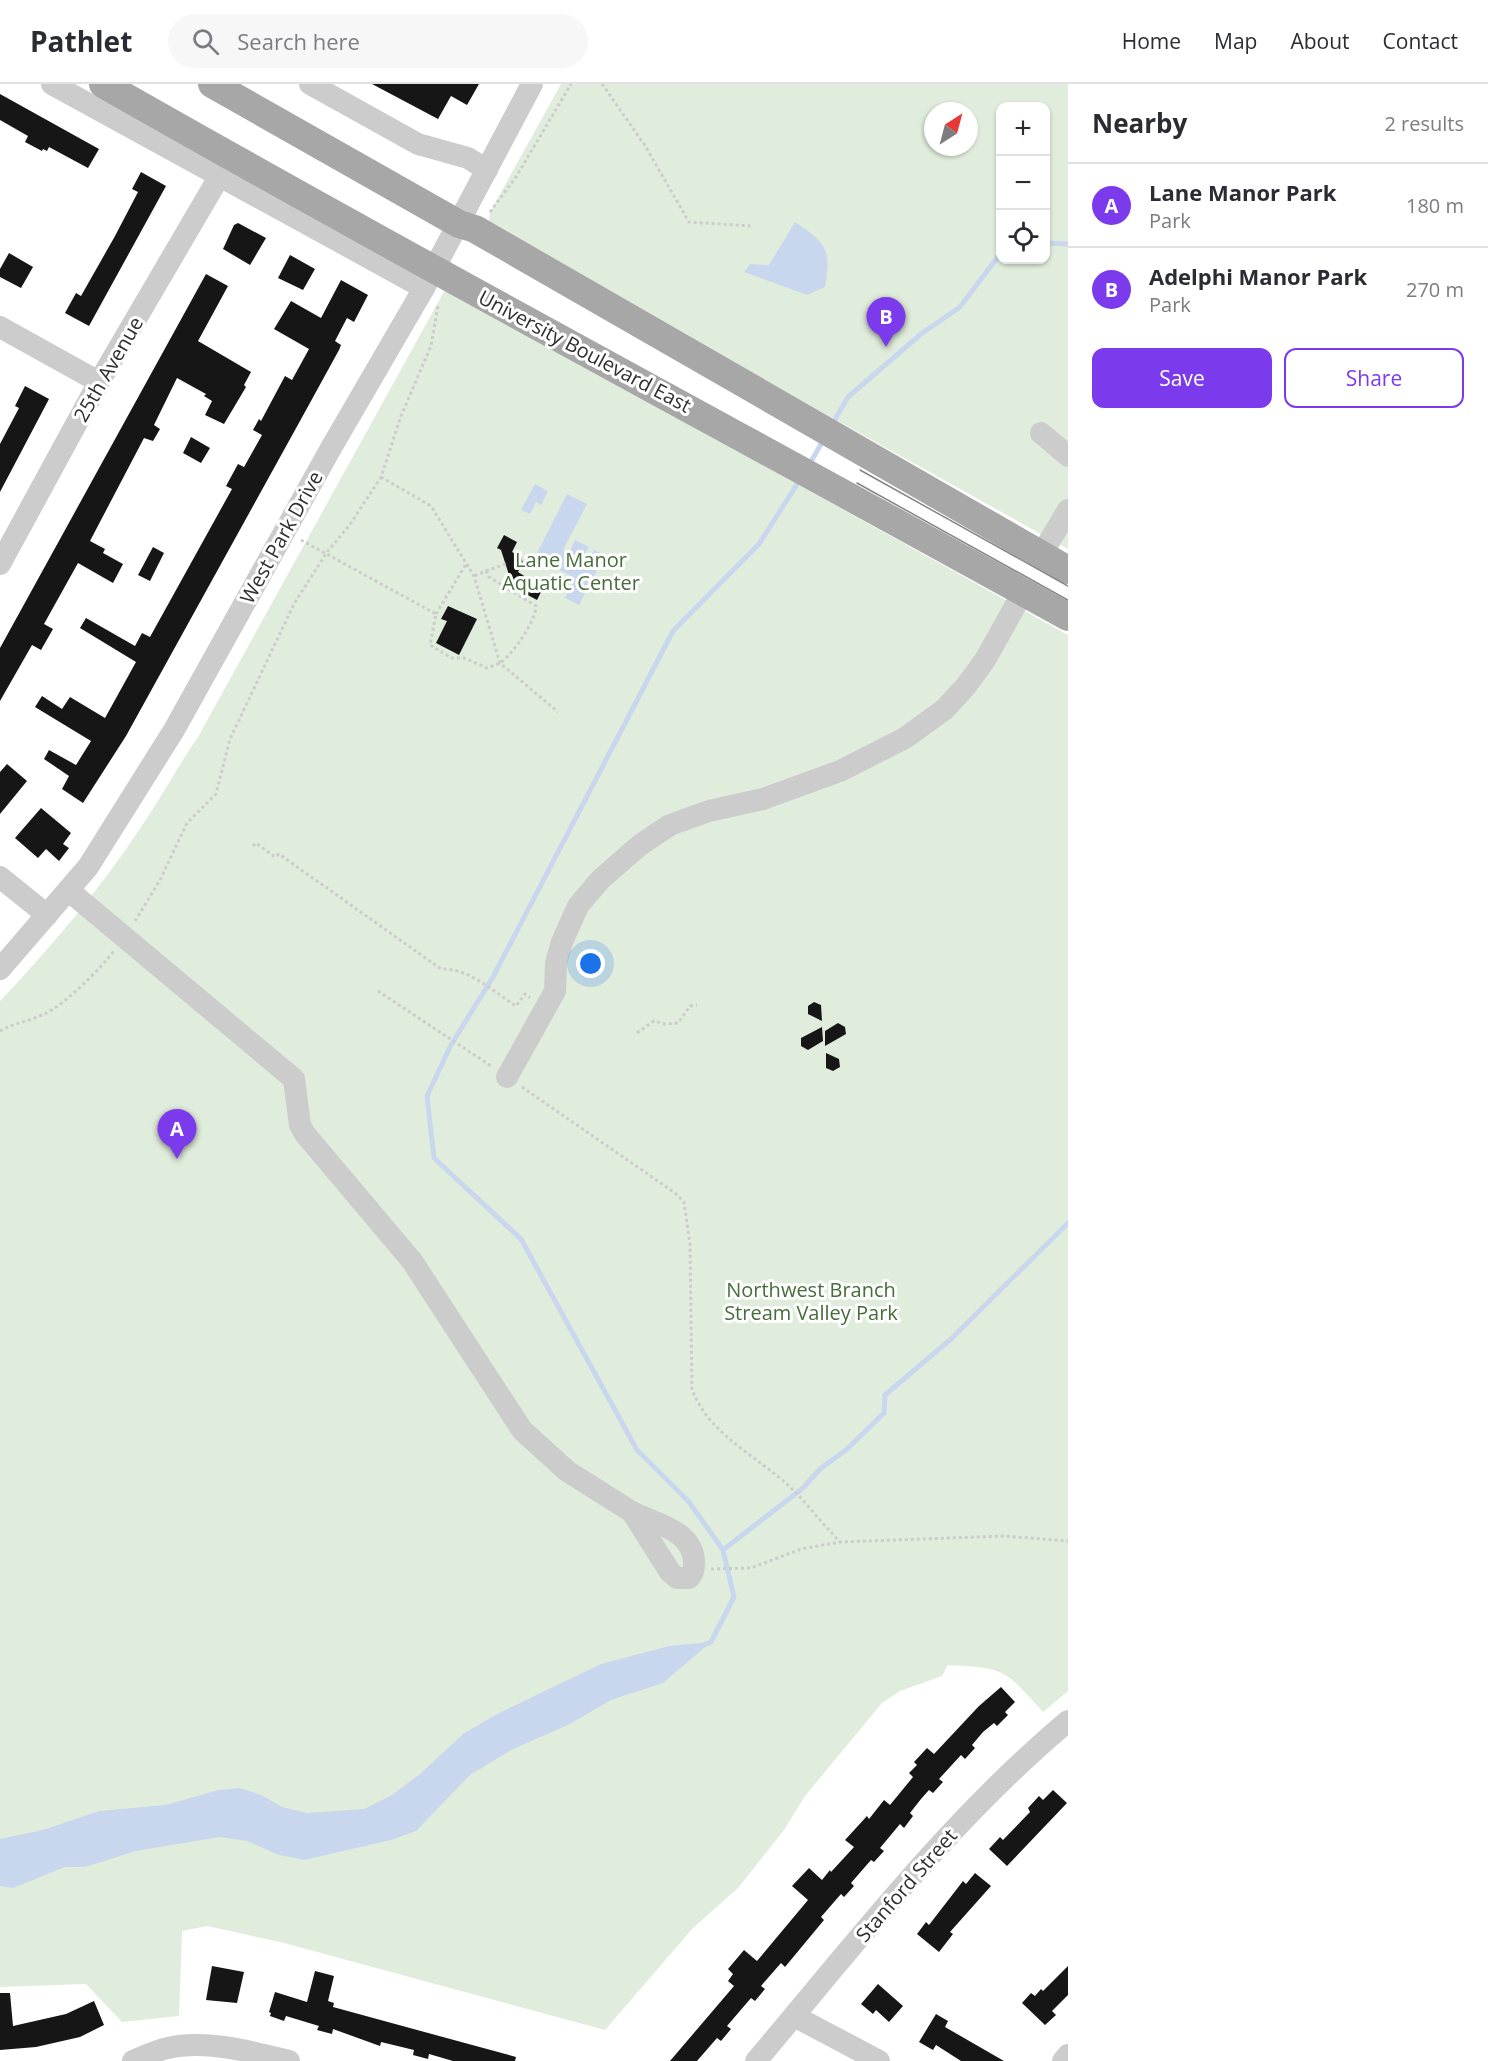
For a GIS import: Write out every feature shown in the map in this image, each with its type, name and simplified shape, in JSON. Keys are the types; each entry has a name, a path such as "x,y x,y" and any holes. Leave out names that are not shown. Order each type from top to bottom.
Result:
{"main road":[{"name":"University Boulevard East","path":"103,84 432,285 757,445 1068,617"},
{"path":"212,84 459,224 475,229 866,457 1068,570"}],"street":[{"path":"52,84 219,177 432,285"},
{"path":"310,84 418,144 468,158 487,170"},
{"name":"West Park Drive","path":"0,969 68,890 115,827 163,750 284,532 432,285 459,224 532,84"},
{"name":"25th Avenue","path":"0,564 99,382 219,177"},
{"path":"0,327 99,382"},
{"path":"1041,433 1068,456"},
{"path":"1041,555 1068,510"},
{"path":"512,1080 555,991 556,963 562,942 578,906 600,880 640,845 670,825 709,812 763,799 840,771 905,738 945,709 966,686 985,660 1023,592"},
{"path":"0,877 47,915"},
{"path":"68,890 294,1079 300,1125 305,1134 412,1262 522,1430 567,1470 632,1512"},
{"name":"Stanford Street","path":"756,2061 950,1833 988,1793 1068,1721"},
{"path":"794,2016 879,2061"},
{"path":"134,2061 167,2048 184,2045 220,2048 289,2061"},
{"path":"1063,2061 1068,2055"}],"path":[{"path":"488,216 516,177 571,84"},
{"path":"602,84 644,144 689,222 750,226"},
{"path":"0,1031 22,1020 43,1015 57,1007 111,955 160,880 187,823 216,794 230,739 294,604 327,552 349,526 381,477 401,416 431,346 432,285"},
{"path":"381,477 431,506 474,576 501,663 558,712"},
{"path":"284,532 327,552 436,614"},
{"path":"466,563 436,614 430,645 452,658 464,658 486,668 501,663 525,634 536,612 536,606 489,577 486,571"},
{"path":"474,576 506,564"},
{"path":"253,846 256,843 275,857 279,854 441,969 454,969 465,973 516,1006"},
{"path":"378,991 484,1061"},
{"path":"637,1033 654,1021 665,1024 678,1023 690,1006 697,1005"},
{"path":"512,1080 675,1193 684,1202 690,1244 692,1389 695,1400 715,1424 800,1497 840,1542"},
{"path":"710,1569 751,1568 774,1562 801,1549 840,1542 1004,1536 1068,1542"}],"green space":[{"path":"561,84 1068,84 1068,549 760,378 489,221 490,212"},
{"path":"446,288 1068,635 1068,1691 1043,1712 1020,1687 1003,1673 982,1668 948,1665 942,1676 900,1691 882,1703 805,1796 784,1830 738,1888 693,1928 605,2030 284,1943 207,1926 182,1931 179,2016 122,2022 86,1984 0,1987 0,1001 56,940 147,819 198,737"}],"water":[{"path":"795,222 820,242 827,255 825,287 807,295 744,272 750,264 769,265"},
{"path":"535,484 548,491 541,505 536,502 530,514 521,510"},
{"path":"567,494 587,504 563,550 569,553 575,540 589,547 581,561 586,564 594,550 605,555 579,605 565,598 575,578 535,557"},
{"path":"711,1642 663,1683 611,1700 570,1724 513,1749 470,1775 416,1831 391,1840 304,1860 279,1855 247,1841 220,1837 136,1851 85,1867 65,1867 13,1888 0,1886 0,1839 43,1830 99,1811 165,1805 219,1790 240,1788 261,1795 282,1807 307,1813 364,1809 392,1795 420,1774 463,1734 499,1713 601,1664 669,1646"}],"building":[{"path":"372,84 479,84 467,105 451,96 438,119"},
{"path":"0,94 99,149 88,168 49,147 47,151 43,149 42,151 25,142 28,136 0,120"},
{"path":"141,172 166,186 89,326 65,313 76,293 81,296 115,236 138,192 132,189"},
{"path":"238,223 266,238 250,265 223,249 234,225"},
{"path":"9,253 33,267 21,288 0,277 0,269"},
{"path":"290,255 315,269 303,290 278,278"},
{"path":"206,274 228,286 198,341 251,372 244,385 246,387 224,424 205,415 212,401 204,396 206,394 177,378 154,425 160,429 153,441 144,438 90,541 105,549 103,553 123,564 113,583 78,563 44,624 53,629 41,650 32,645 0,701 0,648"},
{"path":"341,280 368,295 354,322 347,318 335,341 341,345 339,350 126,736 83,803 62,789 69,776 44,759 49,750 76,765 91,741 35,707 42,696 62,709 70,697 105,718 136,662 80,628 86,618 135,646 142,633 150,637 232,489 226,486 238,464 244,467 262,435 253,430 259,419 261,421 285,376 292,380 309,349 274,329 291,301 321,318"},
{"path":"25,386 49,399 0,492 0,444 19,408 15,406"},
{"path":"191,437 210,448 201,463 183,453"},
{"path":"504,535 517,542 512,552 521,557 523,563 518,572 543,588 537,600 507,584 510,578 501,550 497,548"},
{"path":"153,547 164,553 150,581 138,575"},
{"path":"448,606 477,619 459,655 436,643 447,621 441,619"},
{"path":"7,764 27,781 0,814 0,772"},
{"path":"41,808 71,833 63,844 69,848 59,861 46,849 38,858 15,838"},
{"path":"814,1002 821,1005 822,1021 808,1014 808,1006"},
{"path":"838,1023 845,1027 846,1034 825,1046 825,1031"},
{"path":"822,1027 823,1041 808,1050 801,1046 801,1038"},
{"path":"826,1053 839,1059 840,1067 833,1071 826,1068"},
{"path":"1001,1687 1015,1702 1005,1712 1008,1715 997,1726 994,1723 983,1732 972,1745 975,1748 965,1759 961,1755 939,1779 943,1782 933,1793 929,1790 921,1799 910,1813 913,1816 904,1828 900,1824 880,1848 884,1851 874,1862 871,1860 851,1883 854,1886 844,1897 841,1894 821,1917 824,1920 785,1967 781,1963 761,1986 765,1989 755,2001 751,1998 727,2026 731,2029 721,2041 717,2038 697,2061 670,2061 734,1986 728,1981 733,1974 728,1969 744,1950 757,1961 808,1900 792,1886 809,1868 822,1880 830,1870 831,1872 854,1847 845,1840 867,1816 869,1819 884,1800 890,1805 913,1777 909,1773 917,1765 914,1762 927,1748 934,1754 979,1706"},
{"path":"1053,1790 1067,1803 1007,1866 989,1849 1000,1837 1003,1840 1030,1812 1028,1808 1039,1796 1043,1800"},
{"path":"975,1873 991,1886 950,1932 953,1934 939,1952 917,1934 926,1922 929,1925 963,1881 966,1884"},
{"path":"212,1966 244,1972 237,2003 206,2000"},
{"path":"1068,1966 1068,1995 1052,2011 1056,2015 1045,2025 1022,2003 1031,1993 1035,1996 1041,1989 1043,1991"},
{"path":"315,1971 334,1976 328,2001 334,2003 333,2007 516,2057 515,2061 453,2061 429,2054 428,2059 413,2055 414,2050 381,2042 380,2046 333,2029 332,2034 317,2030 319,2026 286,2016 284,2021 270,2016 275,1992 307,2002"},
{"path":"878,1984 903,2006 889,2022 876,2010 873,2014 861,2004"},
{"path":"0,1993 10,1993 13,2026 66,2014 94,2001 104,2025 80,2037 36,2047 0,2050"},
{"path":"936,2014 948,2021 945,2027 1004,2061 961,2061 936,2045 933,2050 919,2042"}],"waterway":[{"path":"1050,243 1068,244"},
{"path":"833,423 848,397 921,334 960,307 996,259"},
{"path":"809,465 824,439"},
{"path":"706,1644 711,1642 734,1597 723,1550 689,1502 637,1450 521,1239 434,1158 427,1096 451,1045 493,977 673,631 759,544 801,478"},
{"path":"723,1550 803,1488 820,1469 846,1450 884,1413 885,1395 951,1339 1068,1223"}],"tram line":[{"path":"860,470 1068,586"},
{"path":"857,483 1068,600"}],"place":[{"name":"Adelphi Manor Park","path":"886,347"},
{"name":"Lane Manor Park","path":"177,1159"}],"park label":[{"name":"Lane Manor Aquatic Center","path":"571,570"},
{"name":"Northwest Branch Stream Valley Park","path":"811,1300"}]}
